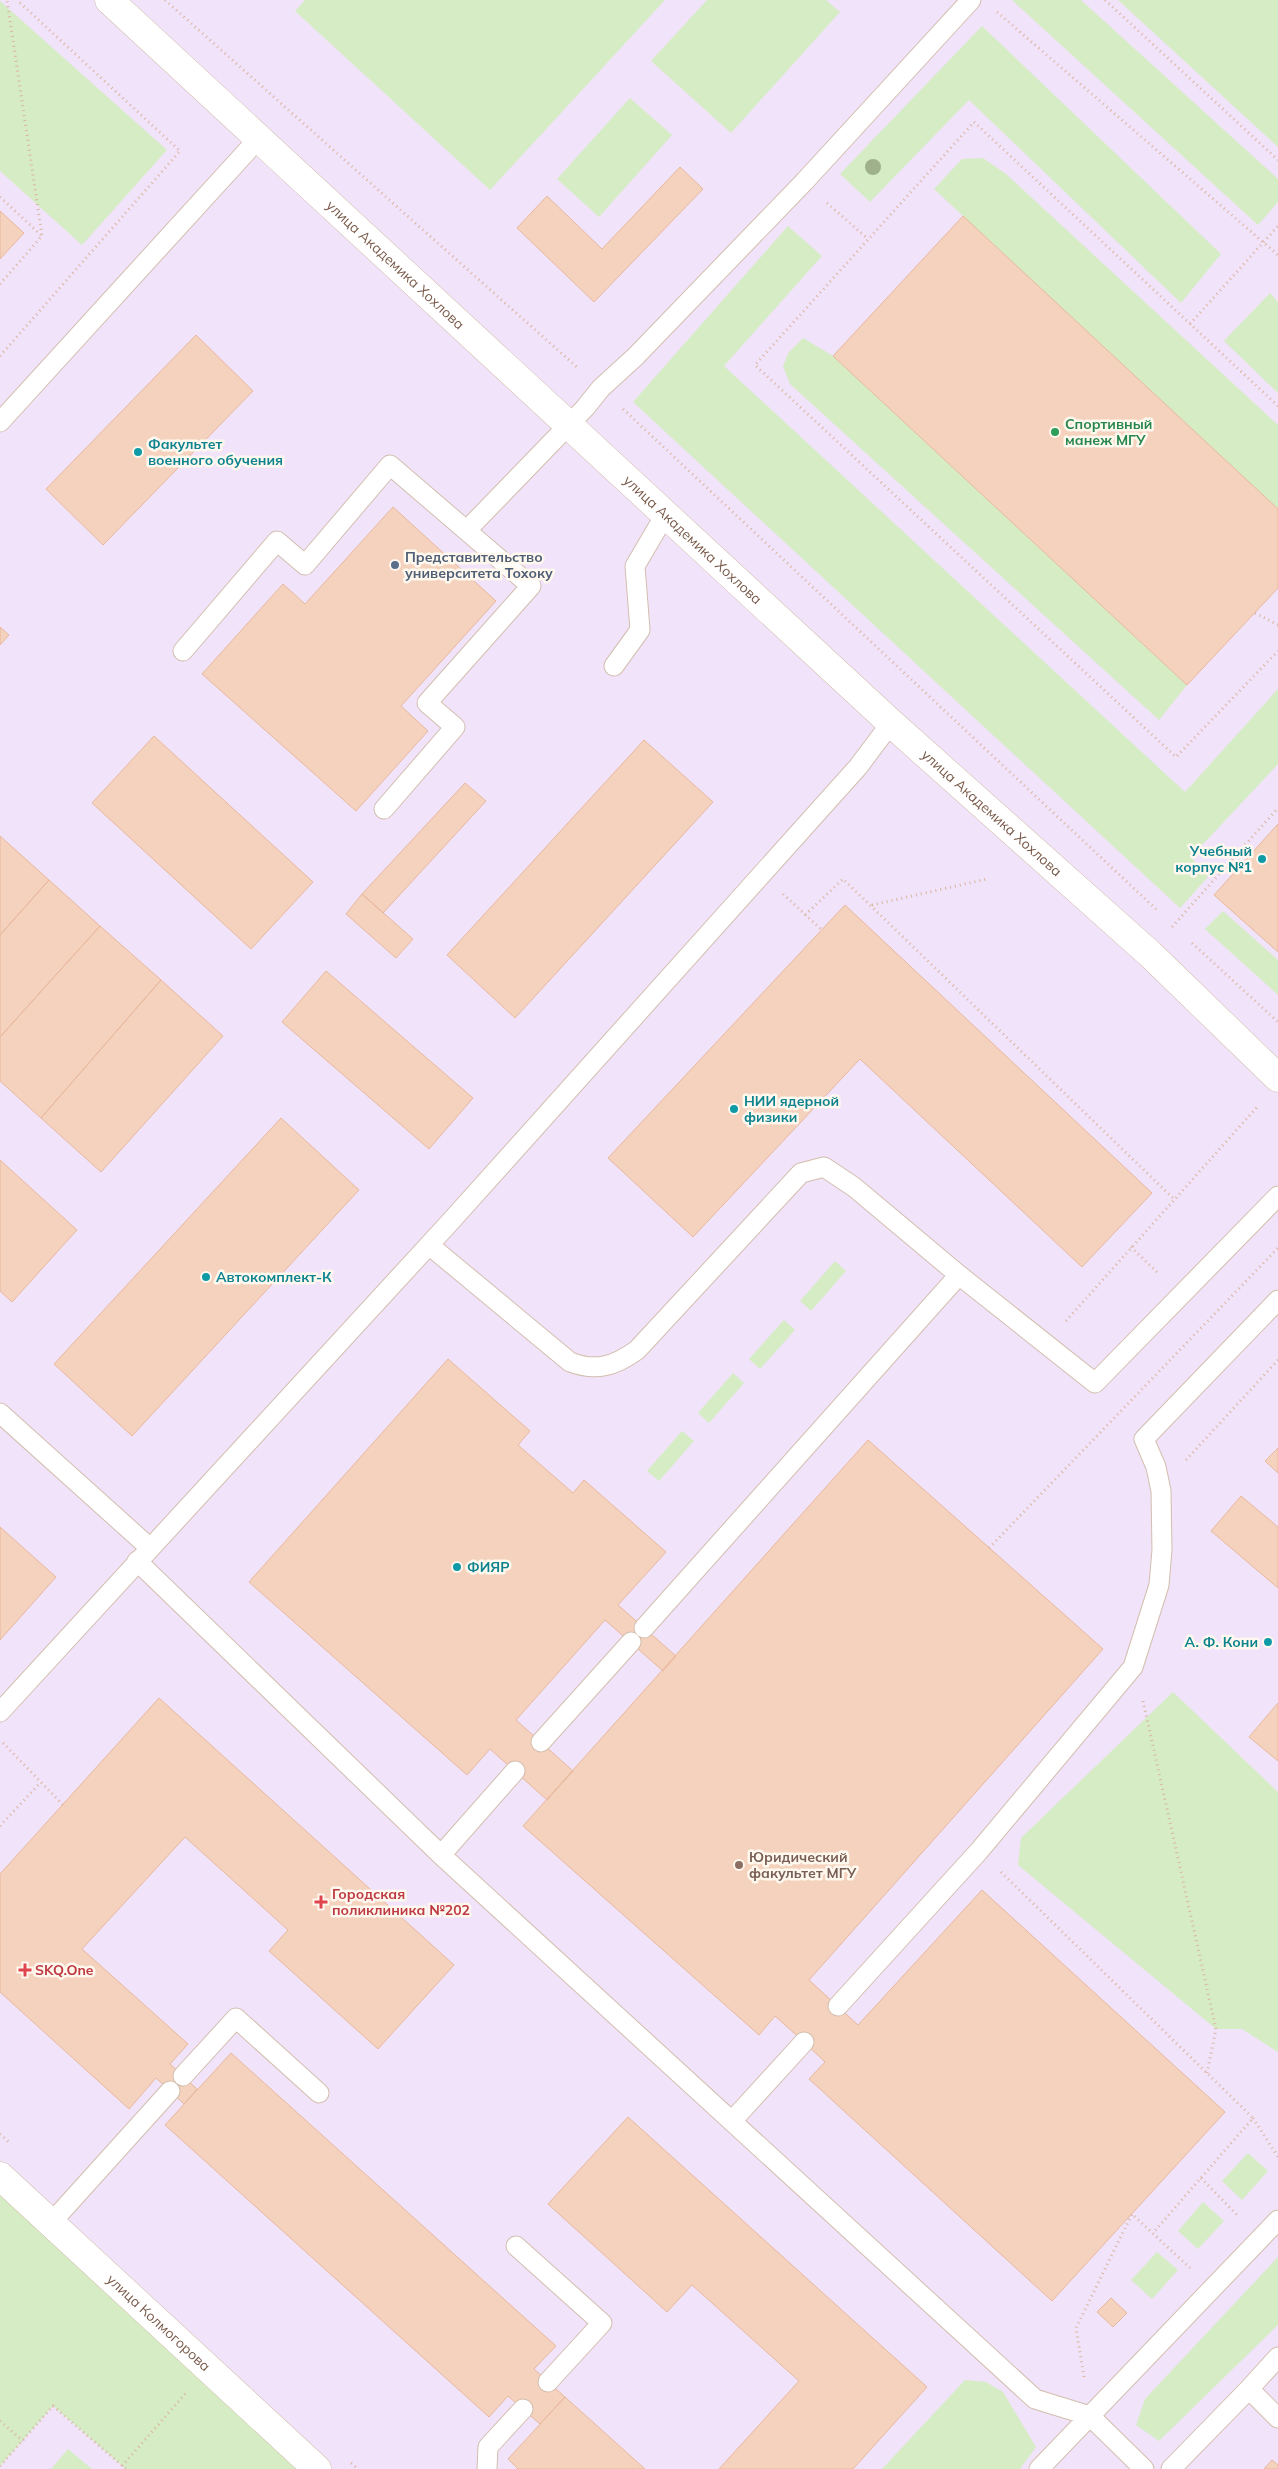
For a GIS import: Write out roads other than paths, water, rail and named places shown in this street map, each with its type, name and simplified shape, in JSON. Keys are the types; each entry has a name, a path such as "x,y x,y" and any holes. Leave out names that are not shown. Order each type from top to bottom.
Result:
{"street":[{"name":"улица Академика Хохлова","path":"109,0 891,723 1150,954 1278,1078"},
{"name":"улица Колмогорова","path":"0,2176 317,2469"}],"lane":[{"path":"467,530 585,408 601,388 635,357 804,182 972,0"},
{"path":"0,422 259,138"},
{"path":"183,651 276,541 305,565 390,465 530,586 427,703 456,727 384,808"},
{"path":"614,666 640,630 636,566 665,515"},
{"path":"0,1712 429,1244 845,782 891,723"},
{"path":"429,1244 570,1362 590,1368 612,1365 637,1350 801,1173 810,1169 824,1167 841,1177 958,1275 1095,1383 1278,1196"},
{"path":"644,1628 958,1275"},
{"path":"838,2006 979,1851 1133,1667 1159,1585 1162,1550 1160,1488 1156,1467 1144,1439 1278,1300"},
{"path":"0,1413 144,1555 441,1855 1034,2399 1090,2416 1144,2469"},
{"path":"541,1742 630,1642"},
{"path":"441,1855 515,1771"},
{"path":"183,2076 236,2018 319,2093"},
{"path":"732,2121 804,2042"},
{"path":"50,2223 170,2091"},
{"path":"1039,2469 1278,2220"},
{"path":"516,2246 602,2323 548,2382"},
{"path":"1170,2469 1278,2357"},
{"path":"1248,2389 1278,2418"},
{"path":"486,2469 488,2447 523,2409"}],"place":[{"name":"Спортивный манеж МГУ","path":"1055,432"},
{"name":"Факультет военного обучения","path":"138,452"},
{"name":"Представительство университета Тохоку","path":"395,565"},
{"name":"Учебный корпус №1","path":"1262,859"},
{"name":"НИИ ядерной физики","path":"734,1109"},
{"name":"Автокомплект-К","path":"206,1277"},
{"name":"ФИЯР","path":"457,1567"},
{"name":"А. Ф. Кони","path":"1268,1642"},
{"name":"Юридический факультет МГУ","path":"739,1865"},
{"name":"Городская поликлиника №202","path":"321,1902"},
{"name":"SKQ.One","path":"25,1970"}]}
